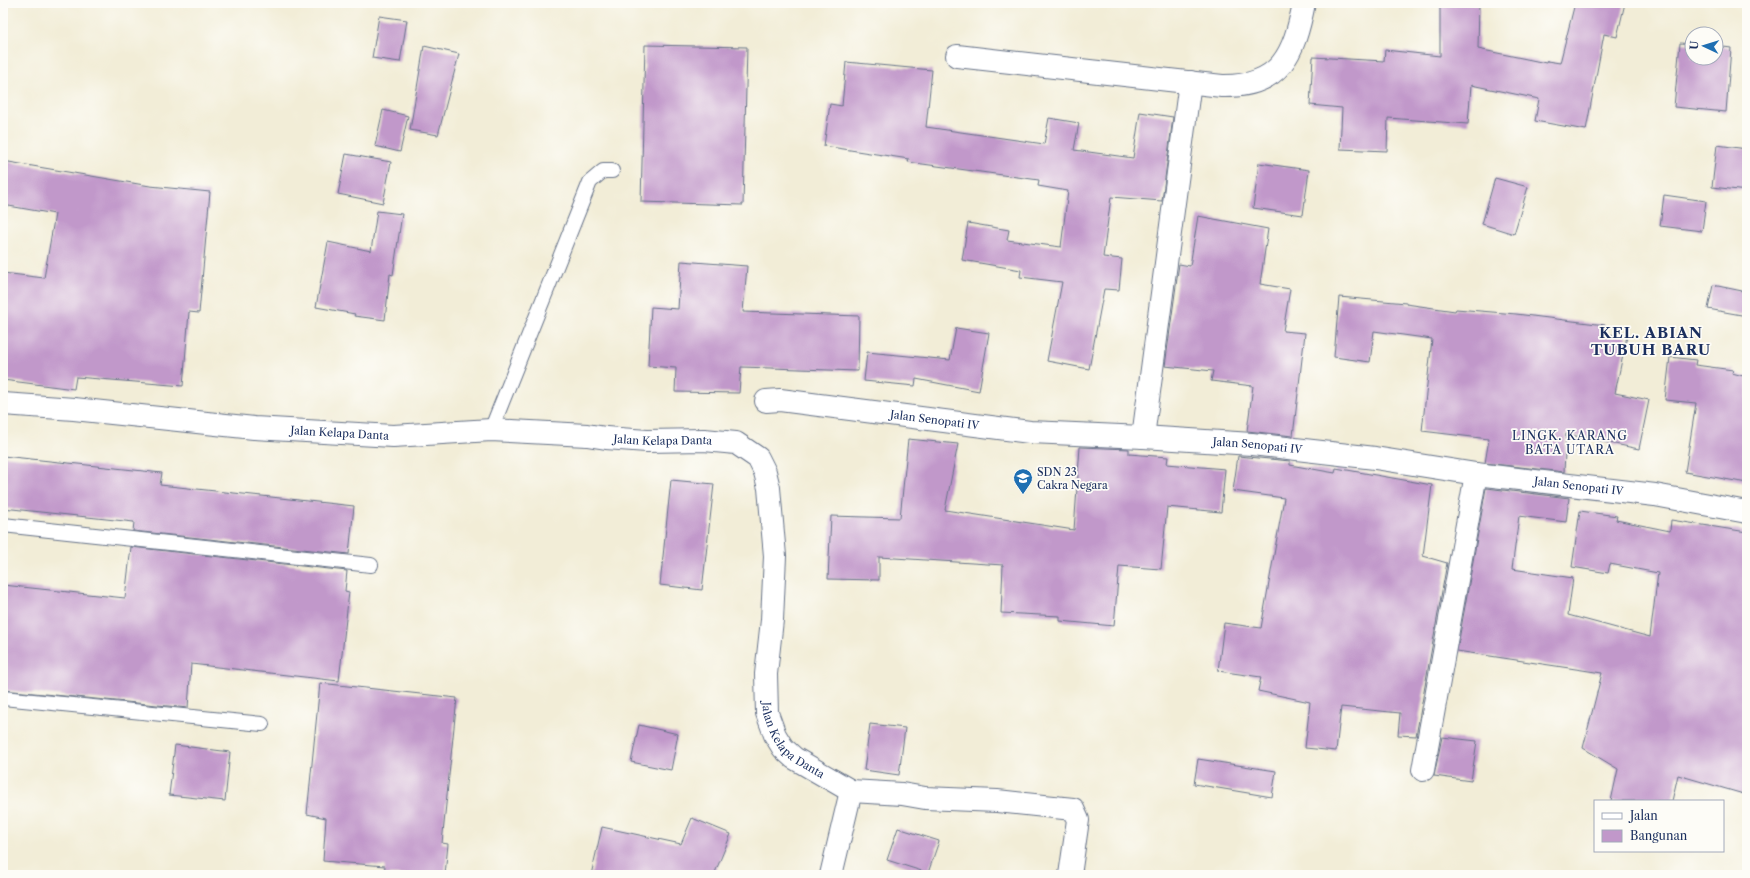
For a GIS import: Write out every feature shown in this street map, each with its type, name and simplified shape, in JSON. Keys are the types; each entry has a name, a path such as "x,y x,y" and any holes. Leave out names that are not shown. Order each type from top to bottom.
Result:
{"street":[{"path":"957,56 1190,82 1234,86 1245,85 1266,76 1284,61 1290,52 1299,30 1304,3"},
{"path":"1143,437 1190,82"},
{"name":"Jalan Senopati IV","path":"766,400 780,400 1030,432 1252,444 1375,458 1476,474 1655,495 1747,512"},
{"name":"Jalan Kelapa Danta","path":"3,404 74,409 254,428 385,436 491,430 587,435 647,441 704,440 736,443 758,458 765,472 769,488 775,556 772,620 766,674 767,713 775,735 783,748 794,758 852,791 1070,808 1076,812 1078,824 1070,875"},
{"path":"1423,770 1476,474"},
{"path":"831,875 852,791"}],"lane":[{"path":"491,430 590,182 603,171 612,171"},
{"path":"3,525 371,565"},
{"path":"3,698 262,724"}],"building":[{"path":"1440,3 1479,4 1478,49 1546,63 1547,61 1560,63 1575,3 1625,3 1617,37 1604,34 1586,130 1535,121 1539,99 1471,85 1468,124 1388,118 1387,151 1340,149 1342,108 1310,105 1313,57 1384,61 1385,50 1440,56"},
{"path":"379,16 407,20 400,62 372,58"},
{"path":"1680,43 1684,43 1684,66 1724,66 1724,47 1731,48 1726,112 1674,107"},
{"path":"645,45 747,47 743,205 641,202"},
{"path":"424,46 459,54 438,135 410,130"},
{"path":"846,62 932,70 926,127 1044,144 1049,118 1079,123 1074,150 1133,158 1140,112 1173,117 1162,201 1111,197 1103,257 1122,259 1119,290 1104,289 1089,369 1047,361 1062,282 1020,277 1021,270 962,260 968,223 1009,230 1007,240 1061,247 1068,191 1038,186 1039,180 908,162 909,159 824,146 830,104 842,106"},
{"path":"383,110 408,116 400,152 375,146"},
{"path":"1717,145 1747,149 1747,191 1712,187"},
{"path":"346,154 391,162 383,203 338,194"},
{"path":"3,161 150,186 210,192 199,313 189,312 183,386 76,377 74,389 3,380 3,273 44,278 55,214 3,205"},
{"path":"1259,163 1309,170 1303,215 1253,208"},
{"path":"1495,178 1528,187 1514,234 1482,224"},
{"path":"1664,195 1706,201 1702,231 1660,226"},
{"path":"377,211 402,214 393,275 390,274 385,320 354,316 355,314 316,307 328,242 371,251"},
{"path":"1198,216 1268,229 1260,284 1290,289 1283,331 1305,333 1293,436 1247,431 1253,386 1211,381 1213,371 1165,366 1179,264 1190,266"},
{"path":"681,261 747,266 743,312 859,316 858,371 741,367 739,393 675,392 676,368 648,366 651,307 678,309"},
{"path":"1713,285 1747,292 1747,316 1708,309"},
{"path":"1339,297 1406,303 1455,311 1456,309 1516,314 1605,325 1604,334 1627,336 1615,393 1649,400 1639,449 1566,434 1564,472 1485,463 1489,439 1422,431 1432,339 1374,331 1370,362 1334,357"},
{"path":"956,328 989,333 979,391 916,379 915,386 864,381 867,352 950,360"},
{"path":"1670,357 1696,360 1695,365 1733,370 1732,373 1747,377 1747,483 1685,472 1696,403 1665,400"},
{"path":"908,439 958,444 945,510 1074,530 1080,447 1129,449 1129,454 1168,457 1167,464 1225,469 1221,512 1167,507 1161,569 1119,566 1114,626 1060,621 1060,616 1001,613 1003,565 879,557 879,580 828,579 831,516 900,518"},
{"path":"3,456 162,473 160,485 354,506 349,554 133,531 134,522 3,508"},
{"path":"1238,456 1290,461 1290,465 1335,473 1336,468 1432,485 1423,556 1447,563 1416,736 1398,735 1400,713 1341,707 1336,751 1305,748 1310,702 1258,691 1261,677 1218,671 1224,623 1261,628 1284,498 1233,491"},
{"path":"671,480 714,484 702,590 660,585"},
{"path":"1486,488 1569,498 1566,522 1519,516 1512,569 1573,578 1568,615 1650,637 1658,573 1610,564 1608,573 1572,567 1580,511 1617,516 1616,520 1670,531 1671,520 1747,532 1747,795 1678,775 1672,800 1611,800 1618,769 1583,748 1602,673 1457,651"},
{"path":"131,547 347,571 345,591 349,592 339,681 191,664 188,708 3,690 3,585 125,598"},
{"path":"320,683 457,698 442,843 448,844 445,875 384,875 385,866 323,861 326,818 307,814"},
{"path":"870,724 905,728 899,775 864,770"},
{"path":"639,725 678,734 671,770 631,762"},
{"path":"1442,737 1477,741 1471,781 1434,776"},
{"path":"175,745 230,752 225,801 169,795"},
{"path":"1198,759 1276,771 1272,797 1194,784"},
{"path":"692,818 731,834 714,875 591,875 602,827 681,844"},
{"path":"898,828 939,841 928,873 887,860"}],"place":[{"name":"SDN 23 Cakra Negara","path":"1023,495"}],"district":[{"name":"KEL. ABIAN TUBUH BARU","path":"1651,342"},
{"name":"LINGK. KARANG BATA UTARA","path":"1570,443"}]}
